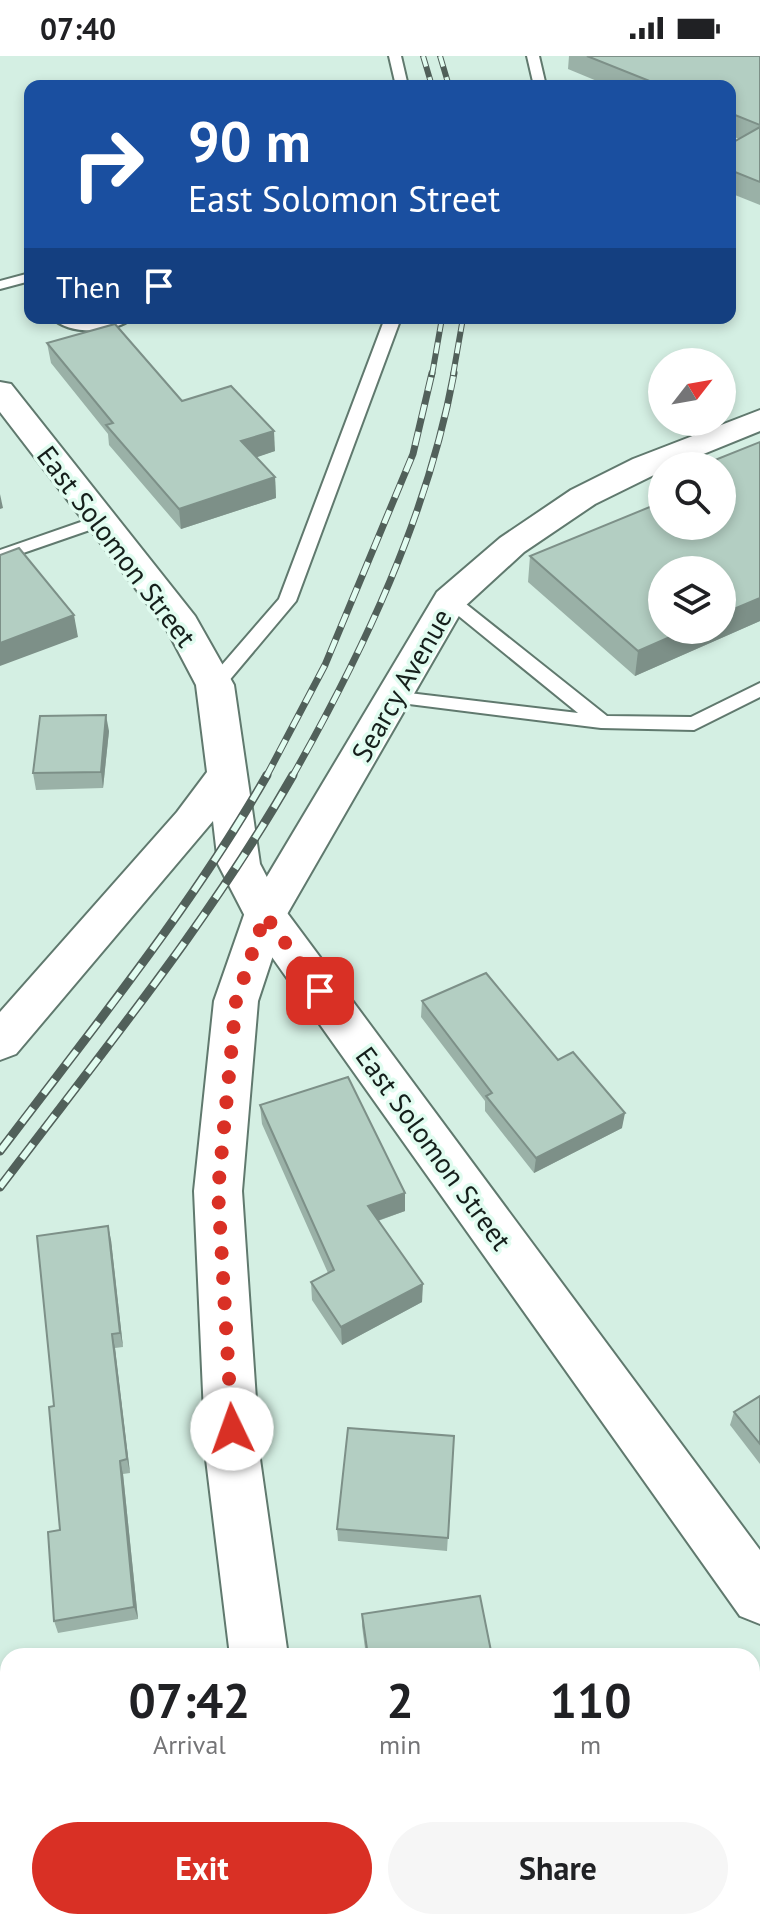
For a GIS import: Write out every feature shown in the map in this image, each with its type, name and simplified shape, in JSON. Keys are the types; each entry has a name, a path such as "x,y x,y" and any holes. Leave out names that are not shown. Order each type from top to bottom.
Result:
{"street":[{"name":"East Solomon Street","path":"0,391 182,624 215,685 239,864 265,915 760,1596"},
{"name":"Searcy Avenue","path":"258,1648 233,1459 218,1191 236,1001 265,915 450,600 512,545 583,497 645,466 760,420"},
{"path":"0,1042 191,822 227,773"}],"lane":[{"path":"395,56 401,80"},
{"path":"533,56 539,80"},
{"path":"0,285 24,281"},
{"path":"71,324 102,324"},
{"path":"215,685 287,601 391,324"},
{"path":"0,556 101,520"},
{"path":"450,600 602,722"},
{"path":"392,697 602,722 694,724 760,689"}],"building":[{"path":"587,56 760,56 760,125 736,115 736,80 647,80"},
{"path":"760,127 760,182 736,172 736,141"},
{"path":"115,324 182,401 231,386 274,431 241,441 275,477 179,509 106,425 113,423 47,343"},
{"path":"760,442 760,598 736,608 736,556 648,556 648,644 654,644 638,651 530,556 648,508 648,540 736,540 735,452"},
{"path":"19,548 74,615 0,643 0,555"},
{"path":"106,715 101,772 33,773 40,716"},
{"path":"486,973 558,1060 573,1052 625,1113 536,1158 486,1096 492,1093 422,1001"},
{"path":"348,1077 405,1193 368,1206 423,1284 341,1327 311,1282 334,1270 260,1105"},
{"path":"108,1226 120,1333 112,1334 127,1459 120,1461 134,1607 54,1621 48,1532 60,1530 49,1407 54,1406 37,1236"},
{"path":"760,1396 760,1444 734,1412"},
{"path":"348,1428 454,1436 448,1538 337,1529"},
{"path":"480,1596 490,1648 367,1648 362,1614"}],"railway":[{"path":"423,56 430,80"},
{"path":"440,56 447,80"},
{"path":"432,375 441,324"},
{"path":"453,375 462,324"},
{"path":"266,777 325,665 413,454 432,373"},
{"path":"292,777 344,681 390,581 428,478 454,373"},
{"path":"0,1151 173,920 267,775"},
{"path":"0,1187 190,934 293,775"}],"route":[{"path":"232,1429 218,1191 236,1001 265,915 320,991"}]}
